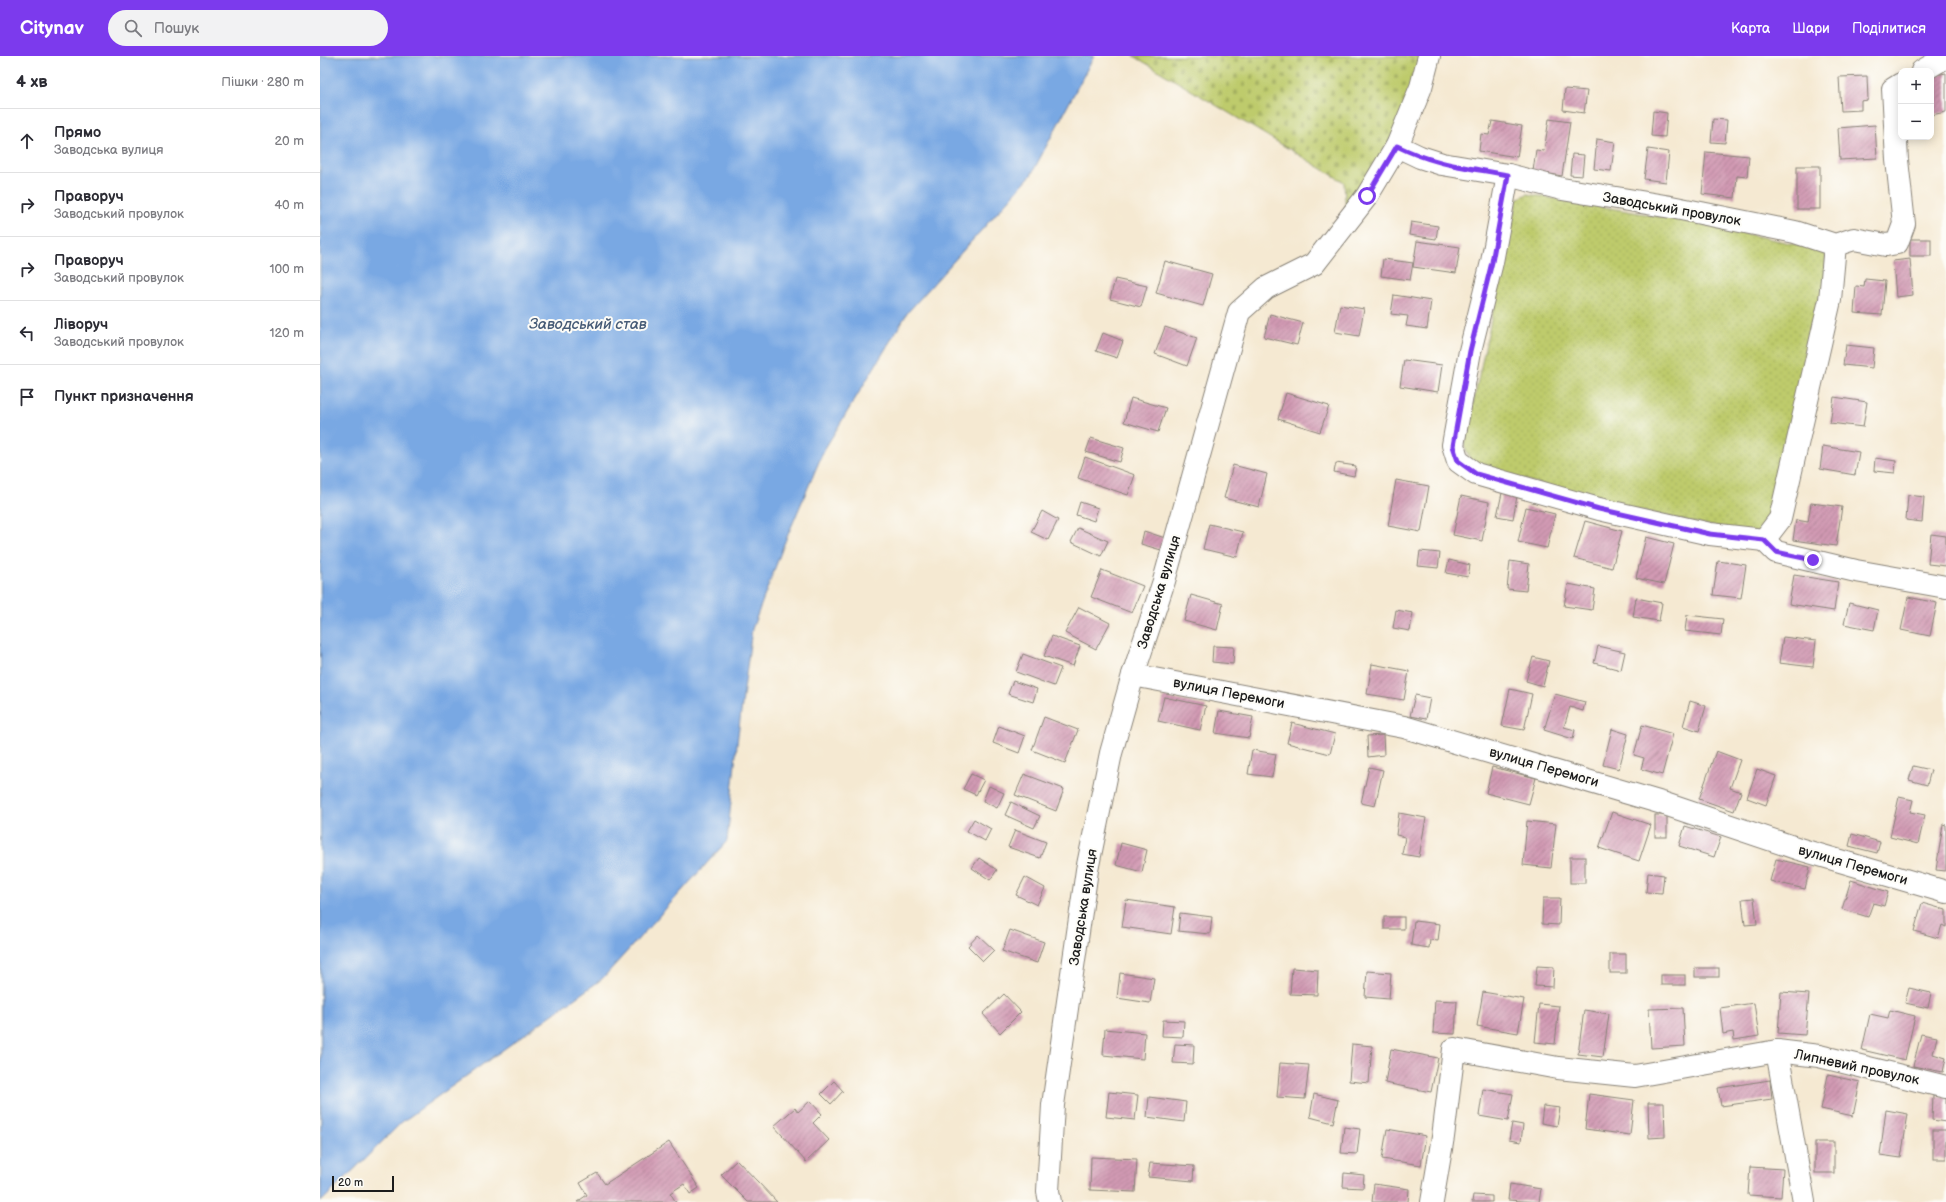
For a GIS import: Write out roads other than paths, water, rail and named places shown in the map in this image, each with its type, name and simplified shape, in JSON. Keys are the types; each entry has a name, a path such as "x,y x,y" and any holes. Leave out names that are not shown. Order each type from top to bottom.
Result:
{"street":[{"name":"Заводська вулиця","path":"1050,1202 1048,1191 1053,1105 1087,870 1111,753 1133,675 1164,581 1239,312 1266,288 1314,264 1367,196 1397,146 1421,87 1429,56"},
{"path":"1927,68 1946,57"},
{"path":"1764,540 1780,519 1830,300 1835,245 1854,239 1886,245 1897,243 1904,224 1897,160 1893,89 1898,86"},
{"name":"Заводський провулок","path":"1397,146 1420,157 1442,164 1508,175 1562,189 1671,207 1794,232 1835,245"},
{"path":"1508,175 1492,262 1470,351 1453,446 1458,461 1476,474 1599,509 1710,534 1764,540 1776,552 1856,571 1946,586"},
{"name":"вулиця Перемоги","path":"1133,675 1404,727 1647,798 1799,849 1946,892"},
{"path":"1432,1202 1443,1137 1454,1049 1558,1068 1636,1076 1777,1051"},
{"name":"Липневий провулок","path":"1804,1202 1777,1051 1819,1056 1946,1087"}],"water":[{"name":"Заводський став","path":"320,56 1094,56 1031,175 908,312 824,450 784,544 752,629 738,735 727,841 602,979 402,1122 321,1202"}]}
